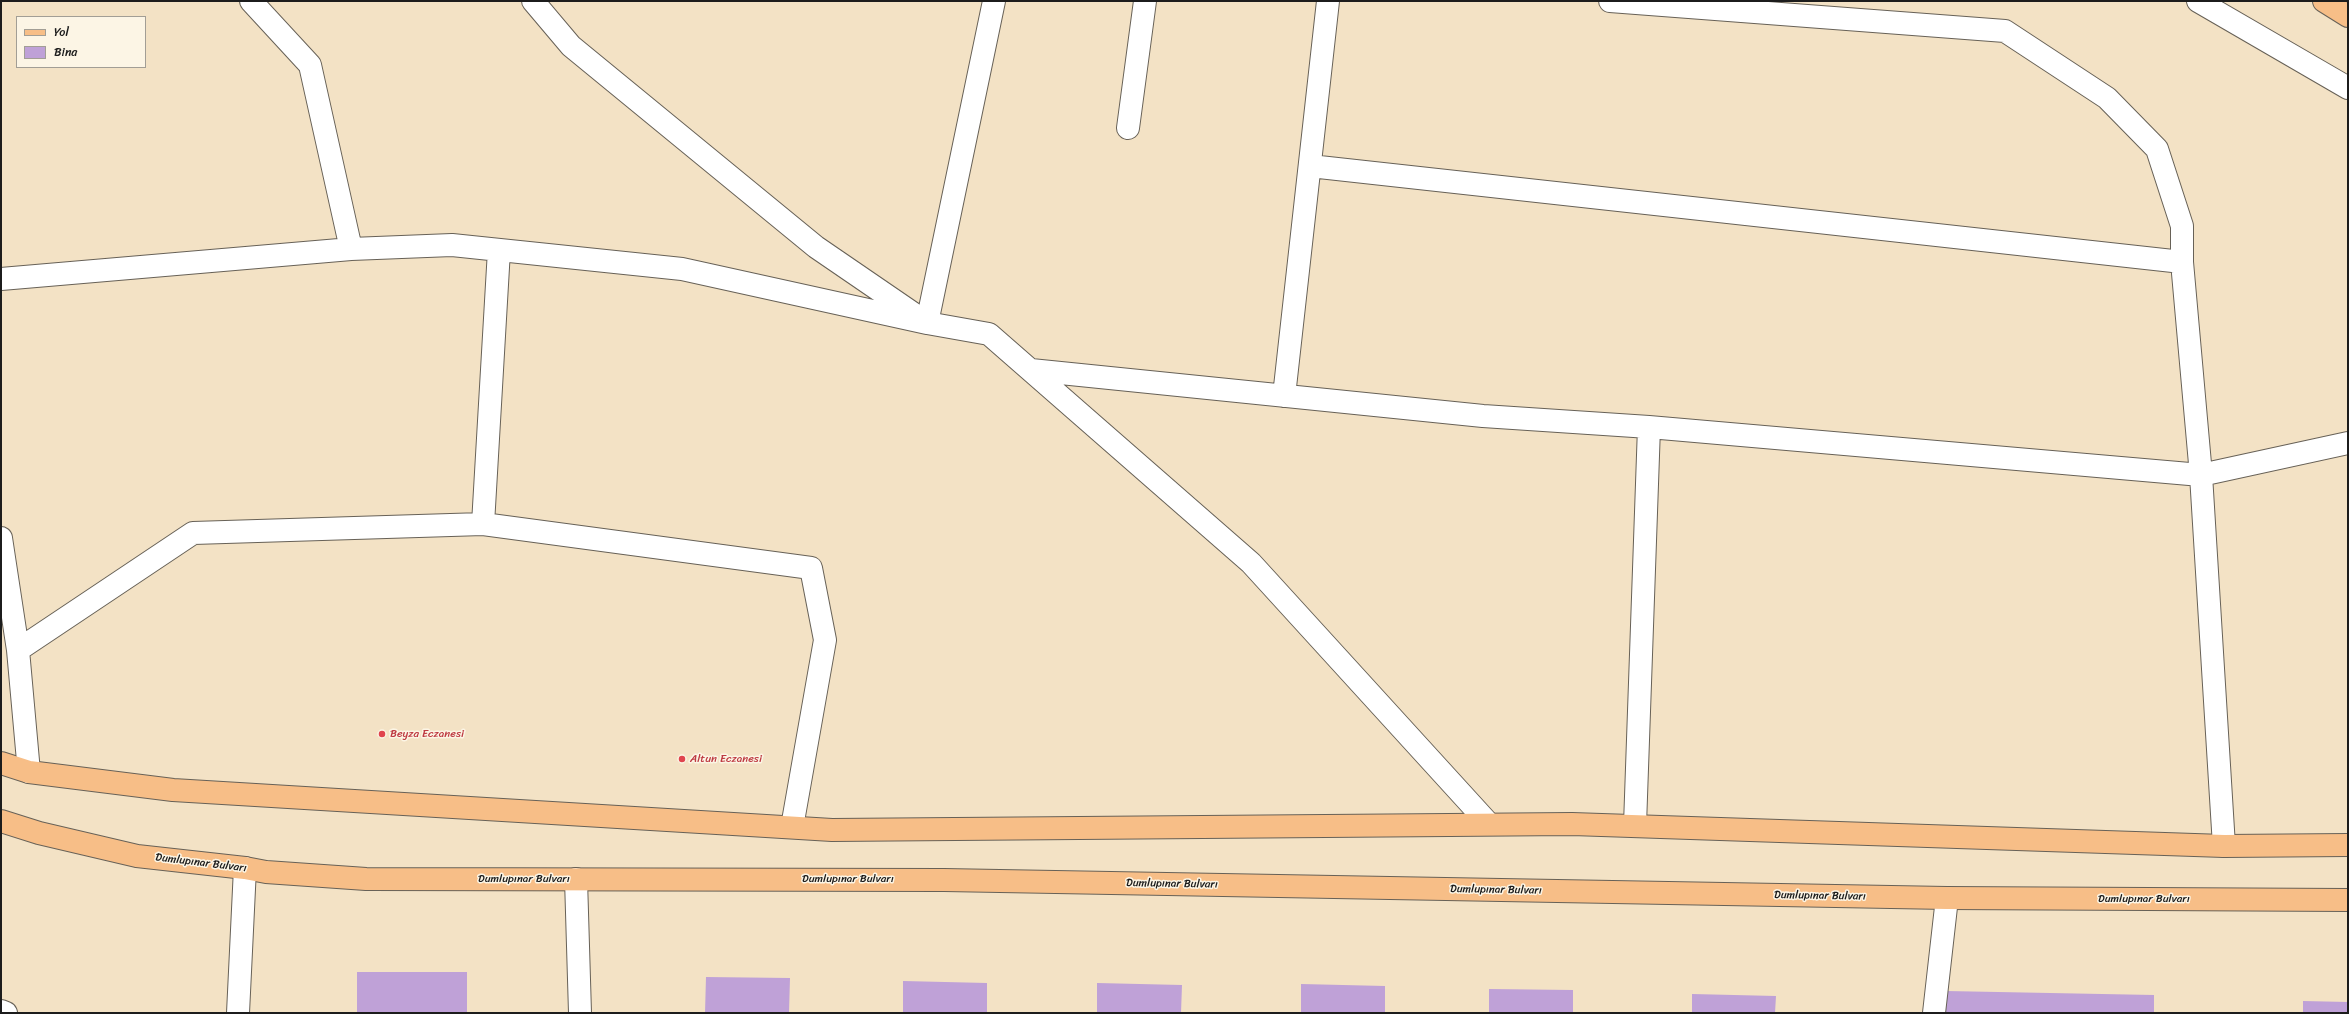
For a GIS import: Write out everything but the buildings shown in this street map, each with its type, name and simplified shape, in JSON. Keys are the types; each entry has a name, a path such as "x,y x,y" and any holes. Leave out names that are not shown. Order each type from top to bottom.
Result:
{"main road":[{"path":"2324,1 2348,16"},
{"path":"1,763 29,772 173,790 840,830 1489,824 1635,825 2224,846 2348,845"},
{"name":"Dumlupınar Bulvarı","path":"1,821 39,833 137,856 245,868 266,872 366,879 952,880 1947,898 2348,900"}],"street":[{"path":"251,1 310,65 351,249"},
{"path":"533,1 571,46 816,247 927,323"},
{"path":"927,323 994,1"},
{"path":"1128,128 1144,1"},
{"path":"1284,396 1328,1"},
{"path":"1610,1 2005,31 2107,98 2157,149 2182,226 2182,262 2201,475 2224,846"},
{"path":"2198,1 2348,88"},
{"path":"1310,166 2182,262"},
{"path":"1,279 351,249 452,245 682,269 927,323 989,334 1252,563 1489,824"},
{"path":"483,524 499,250"},
{"path":"1031,370 1483,416 1649,428 2201,475 2348,444"},
{"path":"1635,825 1649,428"},
{"path":"18,650 192,533 483,524 811,568 825,640 792,827"},
{"path":"1,538 18,650 29,772"},
{"path":"238,1013 245,868"},
{"path":"576,879 580,1013"},
{"path":"1934,1013 1947,898"},
{"path":"1,1011 6,1013"}],"place":[{"name":"Beyza Eczanesi","path":"382,734"},
{"name":"Altun Eczanesi","path":"682,759"}]}
